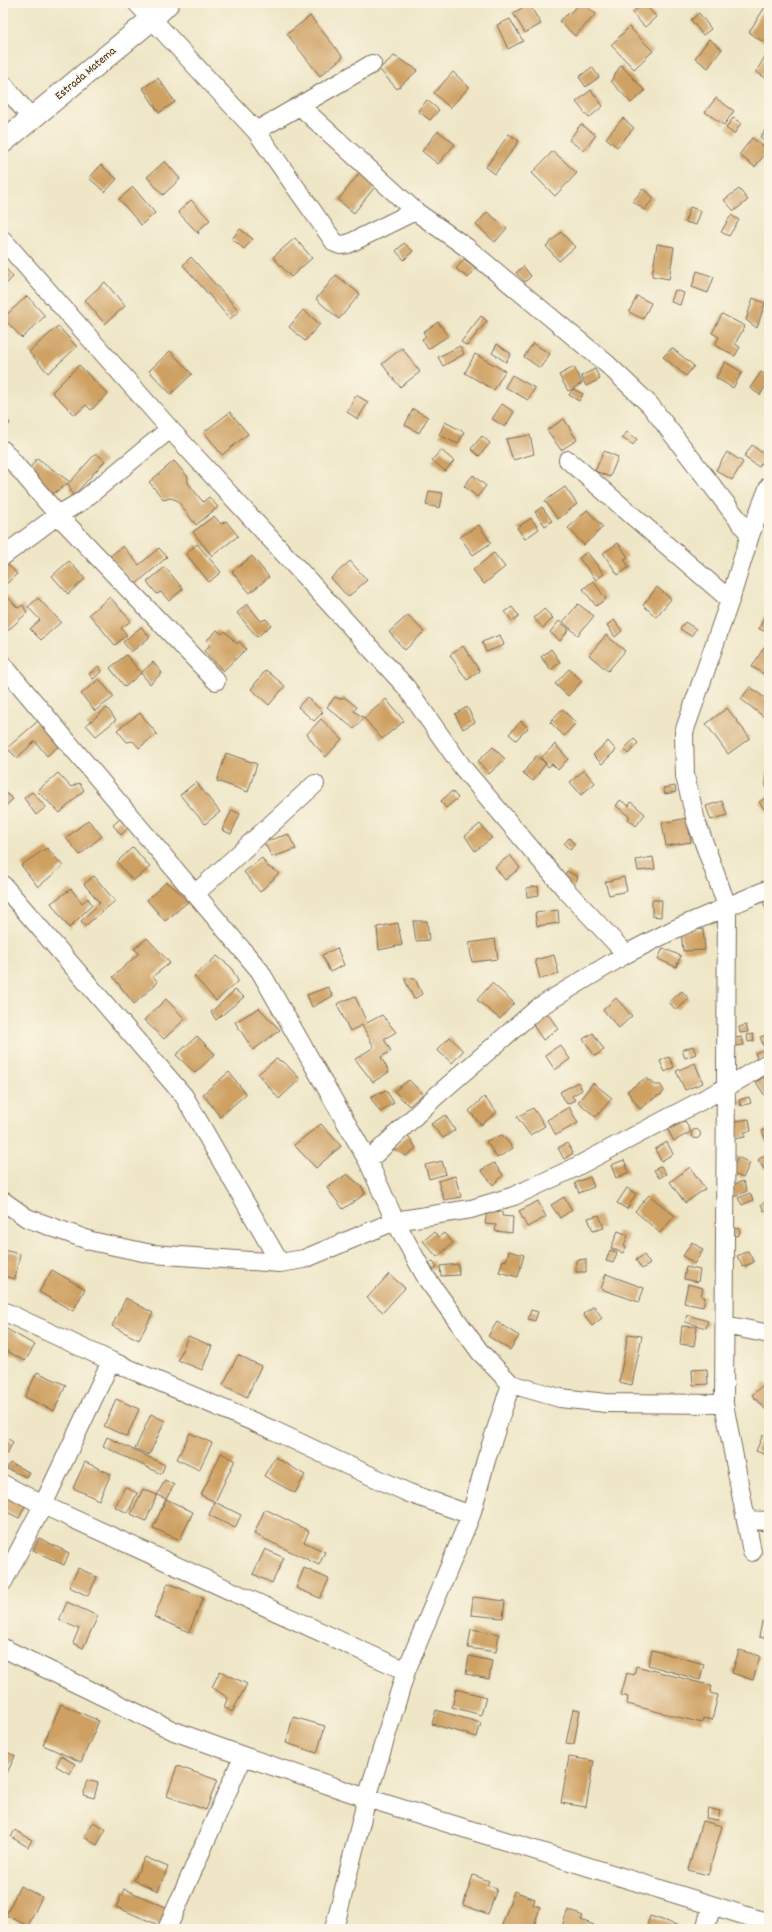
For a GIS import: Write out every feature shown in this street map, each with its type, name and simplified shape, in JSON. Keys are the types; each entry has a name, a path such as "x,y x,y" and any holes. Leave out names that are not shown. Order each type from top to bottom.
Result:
{"street":[{"path":"137,3 256,131 335,243 340,245 348,244 415,211"},
{"name":"Estrada Matema","path":"3,142 152,19 168,3"},
{"path":"256,131 372,64"},
{"path":"3,84 32,119"},
{"path":"300,106 415,211 466,247 607,364 650,405 681,442 750,535"},
{"path":"3,240 170,429 406,688 462,768 565,889 626,954"},
{"path":"3,556 58,515 82,501 170,429"},
{"path":"3,450 58,515 216,681"},
{"path":"568,460 730,600"},
{"path":"752,1552 724,1404 727,906 696,821 685,776 684,732 730,600 750,535 769,486"},
{"path":"3,665 260,971 368,1161 395,1221 427,1279 480,1352 511,1384 560,1398 599,1402 724,1404"},
{"path":"196,894 315,784"},
{"path":"368,1161 435,1097 539,1007 626,954 675,929 769,889"},
{"path":"4,890 184,1096 280,1262"},
{"path":"3,1200 27,1218 91,1241 152,1254 280,1262 304,1259 395,1221 471,1209 514,1196 572,1169 727,1087 769,1062"},
{"path":"3,1311 111,1361 276,1431 409,1493 471,1515"},
{"path":"725,1325 769,1334"},
{"path":"3,1582 43,1505 111,1361"},
{"path":"334,1929 367,1798 406,1671 471,1515 486,1460 511,1384"},
{"path":"3,1484 43,1505 406,1671"},
{"path":"746,1520 769,1521"},
{"path":"3,1648 174,1731 243,1756 367,1798 769,1923"},
{"path":"166,1929 243,1756"},
{"path":"705,1929 712,1906"}],"building":[{"path":"582,3 596,14 575,36 559,21"},
{"path":"644,3 656,17 645,27 632,13"},
{"path":"529,4 541,24 525,33 513,13"},
{"path":"765,7 769,10 769,37 767,36 763,42 749,32"},
{"path":"699,13 711,29 703,35 691,20"},
{"path":"310,16 343,57 320,76 287,34"},
{"path":"510,19 523,41 508,49 497,25"},
{"path":"629,27 653,51 634,69 611,45"},
{"path":"709,39 722,49 708,68 695,58"},
{"path":"767,53 769,54 769,80 756,72"},
{"path":"394,56 418,70 397,89 379,69"},
{"path":"621,65 645,91 631,103 611,81"},
{"path":"592,67 599,77 586,87 579,77"},
{"path":"453,72 469,87 450,108 434,93"},
{"path":"158,78 175,102 159,113 143,88"},
{"path":"591,90 603,106 589,118 576,102"},
{"path":"716,98 734,111 724,125 705,112"},
{"path":"427,100 439,110 430,120 418,111"},
{"path":"623,118 634,128 617,147 606,138"},
{"path":"733,118 741,123 734,134 726,128"},
{"path":"581,124 596,135 584,151 569,140"},
{"path":"769,125 769,144 760,137"},
{"path":"438,131 455,144 438,164 422,151"},
{"path":"509,134 519,141 495,174 486,167"},
{"path":"752,138 768,150 755,167 739,155"},
{"path":"553,151 577,173 555,196 532,173"},
{"path":"165,161 180,179 163,195 147,177"},
{"path":"101,165 117,179 105,192 89,178"},
{"path":"362,170 378,183 354,213 338,200"},
{"path":"133,187 155,213 141,225 119,199"},
{"path":"643,189 654,198 644,210 633,201"},
{"path":"739,189 748,200 734,211 724,200"},
{"path":"191,200 210,220 198,231 199,234 178,212"},
{"path":"690,207 701,211 696,225 685,222"},
{"path":"487,212 507,228 495,242 476,225"},
{"path":"731,215 739,220 729,236 721,232"},
{"path":"240,229 253,239 244,249 232,239"},
{"path":"561,232 575,247 559,261 546,246"},
{"path":"295,238 312,258 291,277 273,257"},
{"path":"404,243 413,251 404,260 396,251"},
{"path":"657,244 674,247 669,279 652,276"},
{"path":"191,257 239,311 230,319 183,265"},
{"path":"464,259 476,268 468,278 456,269"},
{"path":"3,265 13,277 3,287"},
{"path":"523,266 531,276 525,282 516,273"},
{"path":"697,271 714,277 708,293 692,287"},
{"path":"336,275 360,294 339,319 316,299"},
{"path":"105,282 125,306 105,324 85,300"},
{"path":"675,290 684,293 680,305 671,302"},
{"path":"27,296 45,316 22,338 3,318"},
{"path":"637,296 651,303 643,319 629,312"},
{"path":"753,298 765,303 757,328 746,320"},
{"path":"303,310 320,324 305,341 289,327"},
{"path":"722,314 745,326 735,344 740,347 735,356 715,345 719,337 712,333"},
{"path":"481,316 487,321 467,346 461,342"},
{"path":"438,322 448,336 428,349 422,339 426,336 423,332"},
{"path":"58,326 77,347 48,373 29,352"},
{"path":"533,343 550,354 540,368 524,357"},
{"path":"497,344 511,354 506,362 492,353"},
{"path":"460,346 464,354 443,366 438,357"},
{"path":"402,348 420,372 400,387 382,364"},
{"path":"672,348 694,366 686,376 663,357"},
{"path":"170,351 192,374 171,394 149,371"},
{"path":"475,354 505,371 494,390 465,373"},
{"path":"725,362 742,372 733,388 716,378"},
{"path":"79,365 108,394 91,410 86,405 75,415 52,392"},
{"path":"574,367 582,383 568,391 559,375"},
{"path":"595,369 600,379 586,386 581,376"},
{"path":"761,372 769,377 769,381 760,395 750,388"},
{"path":"512,375 535,388 528,400 505,387"},
{"path":"573,389 583,394 579,401 569,395"},
{"path":"356,395 368,402 358,419 347,412"},
{"path":"502,404 514,412 505,427 492,419"},
{"path":"413,409 428,417 419,433 405,425"},
{"path":"230,412 248,434 222,455 204,432"},
{"path":"3,416 10,423 3,430"},
{"path":"564,419 577,440 561,450 547,430"},
{"path":"445,422 464,432 458,444 439,435"},
{"path":"627,432 637,439 633,445 622,438"},
{"path":"530,435 534,454 513,460 506,439"},
{"path":"482,436 490,443 479,456 471,449"},
{"path":"752,445 766,456 759,467 744,457"},
{"path":"441,450 454,461 445,471 432,460"},
{"path":"604,451 618,457 610,477 595,471"},
{"path":"727,452 743,462 732,480 716,470"},
{"path":"96,453 105,461 73,496 68,483 50,496 30,468 37,458 70,482"},
{"path":"174,461 188,477 188,483 203,502 209,497 218,507 196,525 177,500 170,498 164,500 149,482"},
{"path":"473,475 486,486 477,497 464,486"},
{"path":"565,487 577,504 558,519 545,501"},
{"path":"429,491 443,493 440,508 426,505"},
{"path":"542,507 552,521 545,526 535,512"},
{"path":"587,510 603,527 584,545 568,528"},
{"path":"214,516 221,524 226,521 238,536 212,556 193,532"},
{"path":"531,518 539,529 525,539 517,528"},
{"path":"479,525 491,543 473,555 460,537"},
{"path":"618,543 628,557 624,559 629,567 618,575 603,553"},
{"path":"197,544 221,572 209,582 186,554"},
{"path":"123,546 139,565 159,548 167,557 135,585 110,556"},
{"path":"587,552 604,574 596,580 579,558"},
{"path":"494,553 505,567 484,584 473,570"},
{"path":"252,556 269,577 250,593 232,572"},
{"path":"69,561 85,579 68,594 52,576"},
{"path":"350,561 367,580 348,597 331,578"},
{"path":"6,562 17,574 3,587 3,564"},
{"path":"165,567 183,589 169,601 161,592 157,594 147,582"},
{"path":"593,581 606,599 596,606 583,589"},
{"path":"657,587 671,599 656,617 643,605"},
{"path":"3,592 18,608 23,605 27,613 3,635"},
{"path":"110,597 131,621 121,628 127,635 115,645 89,614"},
{"path":"38,598 61,622 41,640 30,629 40,620 28,607"},
{"path":"247,604 261,621 266,619 271,625 257,637 237,613"},
{"path":"578,604 594,616 578,635 563,622"},
{"path":"512,607 519,616 512,621 505,612"},
{"path":"544,609 553,618 543,628 534,618"},
{"path":"408,615 424,632 405,650 389,632"},
{"path":"765,615 769,617 769,633 759,629"},
{"path":"614,620 622,631 615,637 607,625"},
{"path":"559,621 569,629 560,641 550,632"},
{"path":"685,622 696,629 691,636 680,629"},
{"path":"141,627 150,637 131,652 123,642"},
{"path":"217,630 222,634 225,631 237,644 239,641 246,649 223,671 204,651 210,645 207,640"},
{"path":"500,635 504,645 486,652 482,642"},
{"path":"606,635 625,651 608,671 589,655"},
{"path":"463,646 480,671 467,680 450,655"},
{"path":"764,647 769,650 769,677 752,667"},
{"path":"551,649 560,662 551,670 541,657"},
{"path":"126,655 141,673 125,687 110,668"},
{"path":"153,662 162,673 150,684 141,673"},
{"path":"98,666 102,671 93,679 89,674"},
{"path":"569,669 582,681 568,696 555,684"},
{"path":"266,670 285,686 269,705 251,689"},
{"path":"99,679 114,697 95,711 81,694"},
{"path":"750,687 769,701 769,710 764,717 741,699"},
{"path":"307,697 323,712 314,721 298,707"},
{"path":"335,697 340,699 344,697 357,707 354,711 364,718 354,729 327,707"},
{"path":"386,699 404,721 382,739 364,718"},
{"path":"467,707 475,722 463,729 455,714"},
{"path":"107,708 116,720 96,736 86,725"},
{"path":"727,708 750,738 728,754 706,724"},
{"path":"562,709 576,723 564,736 550,722"},
{"path":"140,713 157,734 139,748 133,741 127,742 117,730"},
{"path":"321,719 342,739 326,757 307,734"},
{"path":"38,721 59,746 47,756 35,741 17,758 7,748"},
{"path":"521,721 528,728 516,740 509,734"},
{"path":"634,739 638,743 628,754 624,749"},
{"path":"608,741 616,750 602,764 593,755"},
{"path":"555,744 568,759 558,770 552,764 548,767 541,758"},
{"path":"493,747 505,759 489,774 478,761"},
{"path":"226,753 257,764 248,792 217,781"},
{"path":"536,756 546,763 533,781 523,773"},
{"path":"767,769 769,769 769,787 766,786"},
{"path":"584,770 595,783 581,795 570,782"},
{"path":"58,773 71,787 79,783 84,790 60,813 37,791"},
{"path":"196,782 220,812 205,824 180,795"},
{"path":"675,786 676,792 665,794 663,788"},
{"path":"452,791 458,798 446,808 441,801"},
{"path":"32,792 46,807 36,815 24,798"},
{"path":"6,793 13,799 3,808 3,796"},
{"path":"767,797 769,799 768,814 759,802"},
{"path":"620,800 629,806 631,802 645,814 636,826 628,819 630,817 616,806"},
{"path":"722,801 727,815 711,820 706,806"},
{"path":"232,810 240,814 231,834 222,830"},
{"path":"687,818 691,842 666,846 662,823"},
{"path":"120,819 128,828 121,835 113,825"},
{"path":"88,820 102,836 80,855 66,838"},
{"path":"480,824 492,838 475,851 465,836"},
{"path":"288,834 296,849 272,857 264,842"},
{"path":"569,838 575,844 570,850 564,844"},
{"path":"133,847 150,867 133,881 117,862"},
{"path":"47,848 63,866 38,887 21,865"},
{"path":"510,855 520,868 505,880 495,867"},
{"path":"653,857 655,869 638,871 636,860"},
{"path":"262,858 267,866 279,873 260,892 244,872"},
{"path":"567,871 578,877 573,887 562,881"},
{"path":"94,876 115,901 85,926 81,921 100,903 84,884"},
{"path":"624,877 627,891 609,895 605,882"},
{"path":"166,882 176,889 188,902 165,921 147,900"},
{"path":"538,886 539,895 527,897 526,888"},
{"path":"71,889 82,903 88,898 92,905 69,928 51,903"},
{"path":"652,900 662,900 661,917 652,916"},
{"path":"769,900 769,917 763,902"},
{"path":"558,910 559,923 537,926 535,913"},
{"path":"413,921 427,921 429,940 416,941"},
{"path":"398,923 402,945 379,950 377,927"},
{"path":"703,929 705,950 683,951 681,931"},
{"path":"147,938 170,963 153,976 158,982 134,1004 113,977 139,953 134,949"},
{"path":"495,939 498,959 472,962 469,943"},
{"path":"337,948 344,965 330,972 322,955"},
{"path":"663,948 681,956 676,967 658,959"},
{"path":"554,955 559,974 540,979 535,960"},
{"path":"217,956 231,967 238,981 216,1001 194,976"},
{"path":"404,978 415,979 422,994 414,999"},
{"path":"492,983 514,1003 500,1019 477,1000"},
{"path":"328,987 333,996 312,1007 307,995"},
{"path":"235,990 244,997 216,1020 211,1012"},
{"path":"682,991 689,999 676,1010 669,1002"},
{"path":"355,996 367,1023 382,1015 396,1032 384,1039 391,1051 381,1057 389,1072 373,1082 355,1059 374,1047 362,1025 350,1031 337,1004"},
{"path":"616,998 632,1016 619,1028 603,1010"},
{"path":"166,999 185,1019 164,1039 144,1020"},
{"path":"259,1008 280,1030 253,1050 235,1022"},
{"path":"546,1011 558,1029 543,1040 531,1022"},
{"path":"746,1025 748,1032 740,1033 739,1027"},
{"path":"593,1033 604,1050 595,1056 583,1039"},
{"path":"753,1034 754,1041 748,1042 747,1035"},
{"path":"769,1034 769,1046 764,1047 760,1037"},
{"path":"197,1036 215,1054 195,1073 176,1055"},
{"path":"450,1037 463,1051 452,1063 437,1050"},
{"path":"742,1037 744,1045 736,1046 735,1038"},
{"path":"560,1045 570,1059 555,1070 545,1055"},
{"path":"693,1046 696,1054 685,1058 682,1050"},
{"path":"763,1050 766,1057 758,1060 755,1053"},
{"path":"669,1057 674,1067 665,1072 660,1061"},
{"path":"276,1059 285,1063 300,1079 279,1099 258,1074"},
{"path":"695,1063 703,1083 685,1090 676,1071"},
{"path":"229,1072 246,1094 220,1117 203,1094"},
{"path":"764,1077 769,1085 769,1093 765,1096 756,1082"},
{"path":"646,1078 654,1085 661,1085 664,1091 661,1095 657,1096 640,1109 627,1091"},
{"path":"409,1080 423,1094 409,1106 394,1091"},
{"path":"578,1082 582,1090 572,1096 575,1100 567,1104 560,1092"},
{"path":"593,1083 612,1098 596,1117 578,1102"},
{"path":"386,1090 394,1103 380,1112 370,1097"},
{"path":"484,1097 497,1112 481,1125 469,1111"},
{"path":"749,1097 751,1103 741,1106 739,1100"},
{"path":"569,1107 578,1123 556,1135 547,1120"},
{"path":"533,1108 545,1126 530,1135 517,1117"},
{"path":"445,1115 455,1130 443,1138 431,1124"},
{"path":"749,1119 751,1131 744,1132 745,1137 734,1139 731,1122"},
{"path":"685,1121 691,1132 674,1141 668,1130"},
{"path":"321,1124 341,1146 316,1168 294,1145"},
{"path":"769,1129 769,1140 766,1141 762,1131"},
{"path":"694,1130 698,1130 700,1134 698,1138 694,1138 692,1136 692,1132"},
{"path":"408,1135 416,1148 406,1156 393,1149"},
{"path":"502,1135 513,1148 497,1158 486,1141"},
{"path":"667,1142 673,1154 661,1161 655,1149"},
{"path":"567,1143 573,1153 564,1159 558,1148"},
{"path":"765,1155 769,1162 769,1166 764,1169 758,1160"},
{"path":"738,1157 750,1163 743,1178 731,1173"},
{"path":"624,1160 629,1172 616,1178 611,1165"},
{"path":"442,1161 446,1174 429,1179 425,1165"},
{"path":"494,1163 503,1175 493,1185 481,1170"},
{"path":"661,1166 666,1174 659,1178 654,1170"},
{"path":"690,1167 705,1189 685,1203 670,1182"},
{"path":"347,1174 362,1187 365,1194 343,1209 327,1188"},
{"path":"455,1176 461,1197 444,1200 438,1181"},
{"path":"590,1177 594,1187 579,1193 575,1183"},
{"path":"743,1181 747,1191 734,1197 730,1186"},
{"path":"627,1188 636,1194 627,1209 617,1203"},
{"path":"750,1193 753,1200 742,1205 738,1198"},
{"path":"649,1195 675,1216 660,1233 635,1211"},
{"path":"564,1197 572,1210 560,1218 551,1205"},
{"path":"538,1201 546,1217 527,1227 519,1211"},
{"path":"767,1201 769,1209 764,1211 761,1204"},
{"path":"487,1210 502,1212 502,1216 513,1217 512,1233 495,1231 496,1225 485,1224"},
{"path":"599,1215 604,1228 593,1231 588,1218"},
{"path":"734,1228 738,1228 740,1232 738,1236 734,1236 732,1234 732,1230"},
{"path":"618,1231 628,1235 624,1246 626,1247 623,1253 611,1248"},
{"path":"434,1232 439,1237 444,1233 453,1243 437,1257 423,1241"},
{"path":"692,1242 703,1250 694,1264 683,1256"},
{"path":"3,1250 20,1254 15,1279 3,1276"},
{"path":"610,1250 617,1253 613,1263 606,1261"},
{"path":"509,1251 524,1255 518,1277 499,1272 503,1260 506,1261"},
{"path":"748,1251 754,1262 743,1267 737,1256"},
{"path":"644,1255 650,1264 642,1269 636,1260"},
{"path":"586,1259 586,1272 576,1272 576,1260"},
{"path":"433,1261 437,1268 432,1270 429,1263"},
{"path":"458,1264 459,1275 441,1276 440,1266"},
{"path":"686,1267 700,1270 698,1282 684,1279"},
{"path":"52,1270 85,1289 73,1311 39,1292"},
{"path":"389,1274 405,1288 383,1312 367,1298"},
{"path":"606,1274 644,1288 639,1302 601,1289"},
{"path":"688,1284 703,1288 701,1296 705,1297 703,1307 684,1303"},
{"path":"126,1298 153,1313 139,1340 112,1326"},
{"path":"594,1306 602,1318 592,1326 583,1314"},
{"path":"531,1310 538,1312 535,1321 528,1319"},
{"path":"687,1315 708,1321 706,1328 685,1322"},
{"path":"497,1322 519,1336 510,1350 488,1336"},
{"path":"682,1326 697,1327 694,1346 680,1344"},
{"path":"3,1327 35,1345 25,1361 3,1349"},
{"path":"628,1334 642,1336 632,1385 619,1382"},
{"path":"188,1336 212,1346 202,1370 178,1360"},
{"path":"238,1355 261,1366 247,1397 223,1385"},
{"path":"707,1369 708,1384 693,1385 692,1370"},
{"path":"37,1372 66,1385 54,1411 25,1397"},
{"path":"765,1383 769,1387 769,1407 766,1410 752,1395"},
{"path":"116,1399 139,1409 127,1437 104,1426"},
{"path":"151,1414 165,1421 149,1455 135,1449"},
{"path":"190,1433 212,1443 199,1470 177,1459"},
{"path":"763,1435 769,1437 769,1456 756,1451"},
{"path":"5,1437 13,1442 7,1454 3,1452 3,1442"},
{"path":"107,1437 165,1465 161,1474 103,1446"},
{"path":"221,1453 235,1460 215,1502 201,1495"},
{"path":"275,1457 305,1475 295,1493 264,1476"},
{"path":"85,1462 111,1474 99,1500 73,1488"},
{"path":"10,1463 29,1472 26,1477 7,1469"},
{"path":"165,1480 174,1485 166,1499 157,1495"},
{"path":"3,1487 28,1500 19,1518 3,1510"},
{"path":"125,1487 137,1493 128,1513 115,1507"},
{"path":"143,1489 157,1495 146,1521 131,1514"},
{"path":"166,1499 193,1512 180,1540 153,1528"},
{"path":"215,1502 241,1515 235,1528 209,1515"},
{"path":"265,1509 309,1531 304,1542 325,1552 319,1565 254,1534"},
{"path":"39,1538 69,1553 64,1565 33,1550"},
{"path":"265,1549 284,1558 272,1583 253,1574"},
{"path":"78,1568 97,1577 88,1596 69,1587"},
{"path":"304,1568 329,1579 320,1598 296,1588"},
{"path":"168,1583 203,1598 189,1632 154,1617"},
{"path":"473,1597 505,1601 503,1618 471,1615"},
{"path":"67,1602 98,1616 83,1648 73,1643 79,1629 59,1620"},
{"path":"762,1622 769,1623 769,1639 759,1637"},
{"path":"471,1629 499,1634 496,1652 468,1648"},
{"path":"652,1650 704,1664 700,1680 648,1665"},
{"path":"739,1650 760,1656 753,1680 732,1673"},
{"path":"469,1656 492,1661 489,1679 466,1674"},
{"path":"636,1666 712,1686 710,1693 718,1695 712,1720 703,1718 702,1723 627,1704 628,1697 621,1695 627,1673 634,1675"},
{"path":"220,1671 247,1684 232,1712 224,1707 228,1698 212,1687"},
{"path":"456,1689 486,1697 481,1715 452,1707"},
{"path":"61,1704 99,1721 81,1762 43,1745"},
{"path":"573,1709 580,1710 574,1744 566,1743"},
{"path":"436,1710 481,1723 477,1737 432,1724"},
{"path":"293,1717 325,1726 317,1753 286,1743"},
{"path":"5,1751 15,1756 7,1773 3,1771"},
{"path":"61,1756 75,1764 70,1774 56,1766"},
{"path":"569,1757 594,1761 586,1807 561,1803"},
{"path":"177,1766 217,1780 206,1810 167,1796"},
{"path":"87,1780 98,1783 94,1798 83,1795"},
{"path":"708,1808 720,1811 718,1820 706,1818"},
{"path":"702,1821 722,1826 708,1875 688,1870"},
{"path":"93,1822 106,1829 97,1845 84,1837"},
{"path":"15,1830 32,1840 28,1847 11,1837"},
{"path":"145,1857 168,1867 158,1891 134,1880"},
{"path":"473,1875 489,1881 487,1885 497,1889 488,1914 463,1905"},
{"path":"20,1886 42,1897 28,1926 6,1915"},
{"path":"124,1889 168,1908 161,1926 116,1907"},
{"path":"514,1891 535,1899 533,1905 540,1907 533,1929 512,1929 502,1925"},
{"path":"568,1910 583,1916 581,1920 594,1925 592,1929 561,1929"},
{"path":"650,1916 686,1928 686,1929 646,1929"}]}
